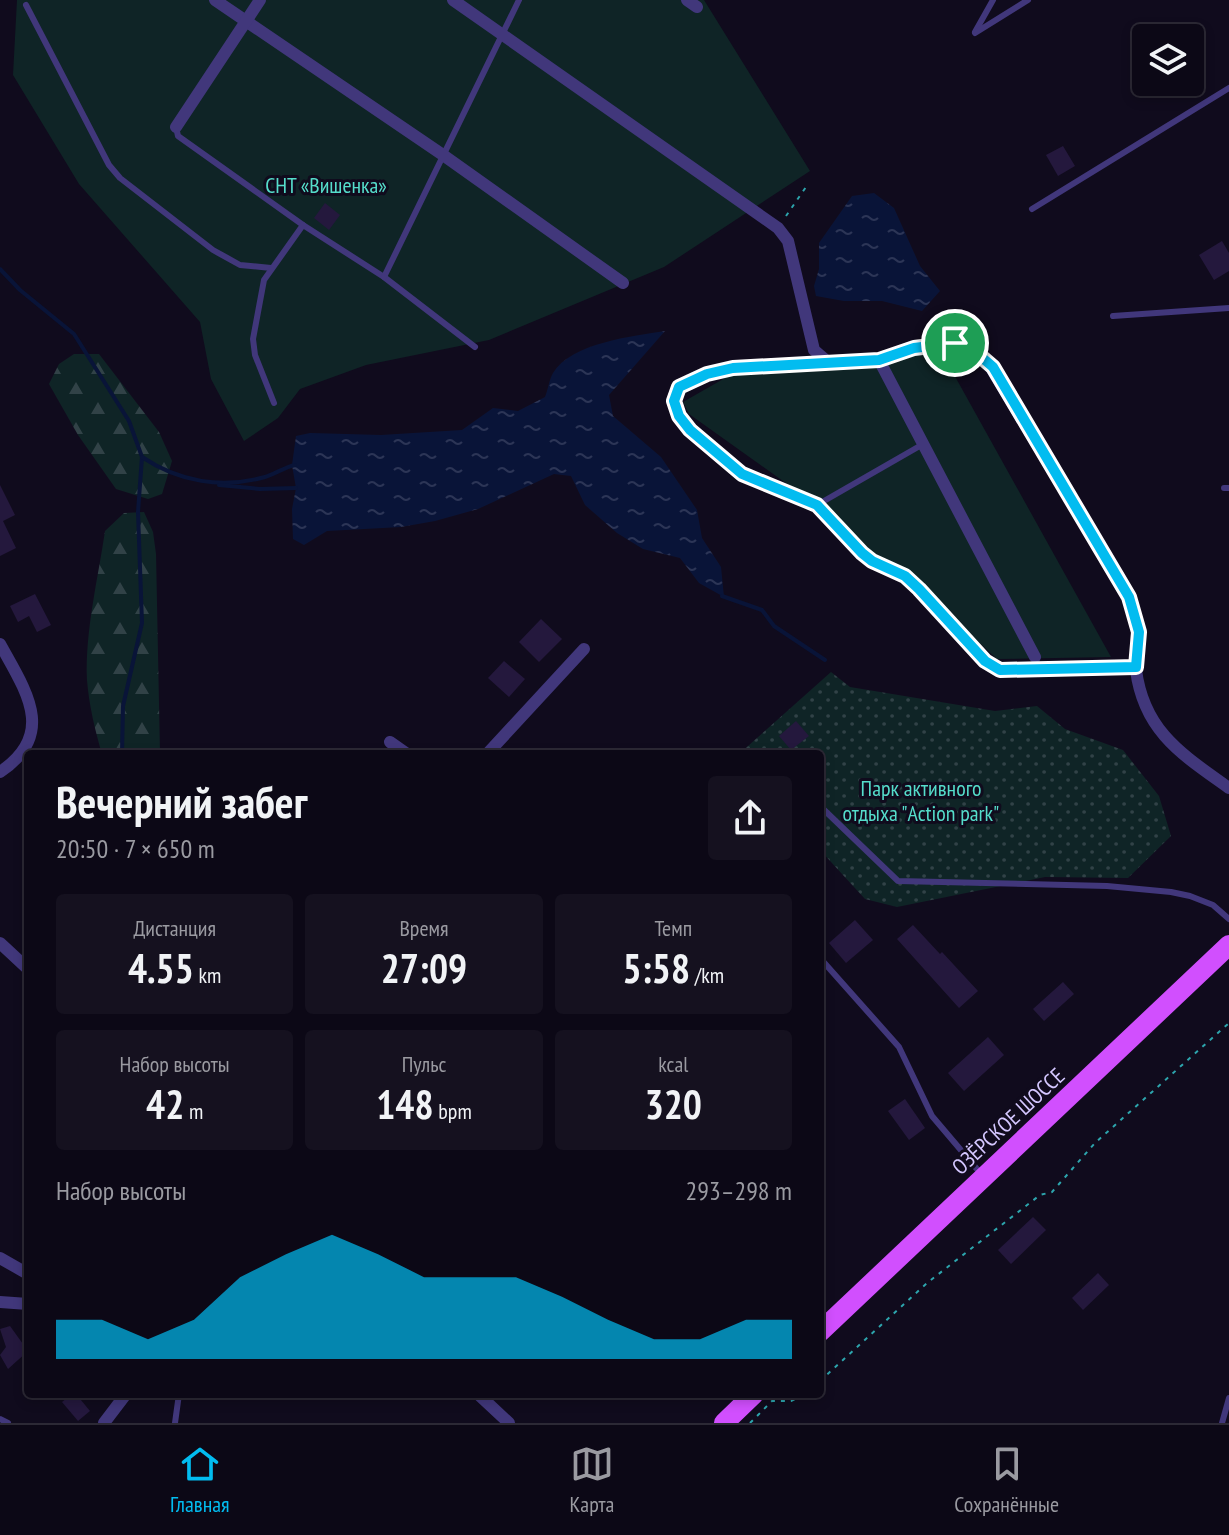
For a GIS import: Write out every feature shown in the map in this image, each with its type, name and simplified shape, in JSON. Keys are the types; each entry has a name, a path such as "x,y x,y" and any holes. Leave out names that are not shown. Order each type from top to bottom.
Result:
{"main road":[{"name":"ОЗЁРСКОЕ ШОССЕ","path":"824,1328 1229,945"},
{"path":"724,1423 750,1398"}],"street":[{"path":"215,0 247,19 623,283"},
{"path":"176,127 260,0"},
{"path":"453,0 778,228 788,241 814,350 828,362"},
{"path":"679,387 707,374 733,368 879,360 914,348 955,343 971,348 993,367 1129,597 1139,632 1136,667 1141,693 1164,738 1229,788"},
{"path":"879,360 1035,657"},
{"path":"0,644 21,682 33,714 33,732 26,747 11,765 0,772"},
{"path":"491,750 584,649"},
{"path":"390,742 401,750"},
{"path":"0,943 24,960"},
{"path":"0,1258 24,1272"},
{"path":"0,1302 24,1304"},
{"path":"104,1423 123,1398"},
{"path":"482,1398 509,1423"}],"lane":[{"path":"384,277 519,0"},
{"path":"993,0 975,33 1028,0"},
{"path":"26,5 109,165 120,178 213,250 240,265 271,268"},
{"path":"1032,209 1229,88"},
{"path":"176,127 178,136 303,225 384,277 475,347"},
{"path":"274,403 255,355 253,339 264,280 303,225"},
{"path":"1113,316 1228,308"},
{"path":"679,387 674,401 679,416 690,430 742,474 817,505 862,553 905,576 985,661 1000,670 1136,667"},
{"path":"817,505 925,443"},
{"path":"824,810 898,881 1107,886 1171,892 1213,905 1229,919"},
{"path":"824,963 899,1047 932,1116 984,1177"},
{"path":"175,1423 178,1398"},
{"path":"1222,1423 1229,1398"},
{"path":"0,1419 8,1423"}],"path":[{"path":"778,228 806,187"},
{"path":"824,1377 927,1283 1040,1195 1052,1192 1095,1143 1229,1023"},
{"path":"750,1423 772,1401 797,1398"}],"green space":[{"name":"СНТ «Вишенка»","path":"17,0 704,0 810,171 664,267 489,340 366,365 300,389 278,418 244,441 211,379 200,322 79,184 13,75"},
{"path":"937,344 1111,657 997,659 935,602 879,563 818,506 689,414 683,402 732,374 882,366"},
{"path":"74,354 99,354 159,432 172,461 162,494 148,499 116,489 78,435 49,384 59,364"},
{"path":"144,512 153,532 160,750 101,750 89,699 87,661 90,624 105,531 124,513"},
{"name":"Парк активного отдыха \"Action park\"","path":"831,672 850,687 995,711 1037,706 1065,729 1123,750 1159,796 1171,836 1128,878 1045,877 897,907 865,899 824,854 824,750 743,750"}],"water":[{"path":"874,193 894,208 920,266 940,291 922,311 882,301 844,301 816,296 814,286 819,269 819,243 852,196"},
{"path":"665,331 609,395 613,416 661,457 697,510 702,538 721,567 724,597 699,583 680,558 643,549 617,533 585,505 571,476 554,474 478,509 435,521 401,527 327,531 304,545 293,539 292,509 296,488 292,465 296,436 310,433 381,435 462,430 493,408 518,411 545,397 553,373 574,354 604,343"}],"building":[{"path":"1063,146 1075,166 1058,176 1046,155"},
{"path":"325,203 340,215 329,230 314,218"},
{"path":"1222,241 1229,253 1229,271 1214,280 1199,255"},
{"path":"0,485 15,515 3,521 16,548 0,556"},
{"path":"35,594 51,625 37,632 29,616 18,622 10,606"},
{"path":"541,619 562,639 539,662 519,642"},
{"path":"504,661 525,679 509,697 488,678"},
{"path":"796,721 809,736 791,750 779,736"},
{"path":"855,920 873,940 846,963 829,943"},
{"path":"913,925 978,991 959,1008 897,939"},
{"path":"1063,982 1074,994 1044,1021 1033,1009"},
{"path":"988,1037 1004,1055 964,1091 948,1073"},
{"path":"905,1099 925,1128 909,1140 888,1111"},
{"path":"1033,1217 1046,1230 1011,1264 998,1250"},
{"path":"1098,1273 1109,1285 1083,1310 1072,1298"},
{"path":"10,1326 24,1345 24,1355 8,1369 0,1355 6,1347 0,1329"},
{"path":"67,1398 79,1398 90,1411 78,1421 62,1402"}],"waterway":[{"path":"0,269 20,290 74,334 129,421 142,457 138,512 142,623 123,706 122,750"},
{"path":"142,457 171,472 217,483 249,481 295,465"},
{"path":"219,485 260,489 296,488"},
{"path":"722,596 762,610 774,626 825,660"}],"route":[{"path":"955,343 971,348 993,367 1129,597 1139,632 1136,667 1000,670 985,661 905,576 862,553 817,505 742,474 690,430 679,416 674,401 679,387 707,374 733,368 879,360 914,348 955,343"}]}
